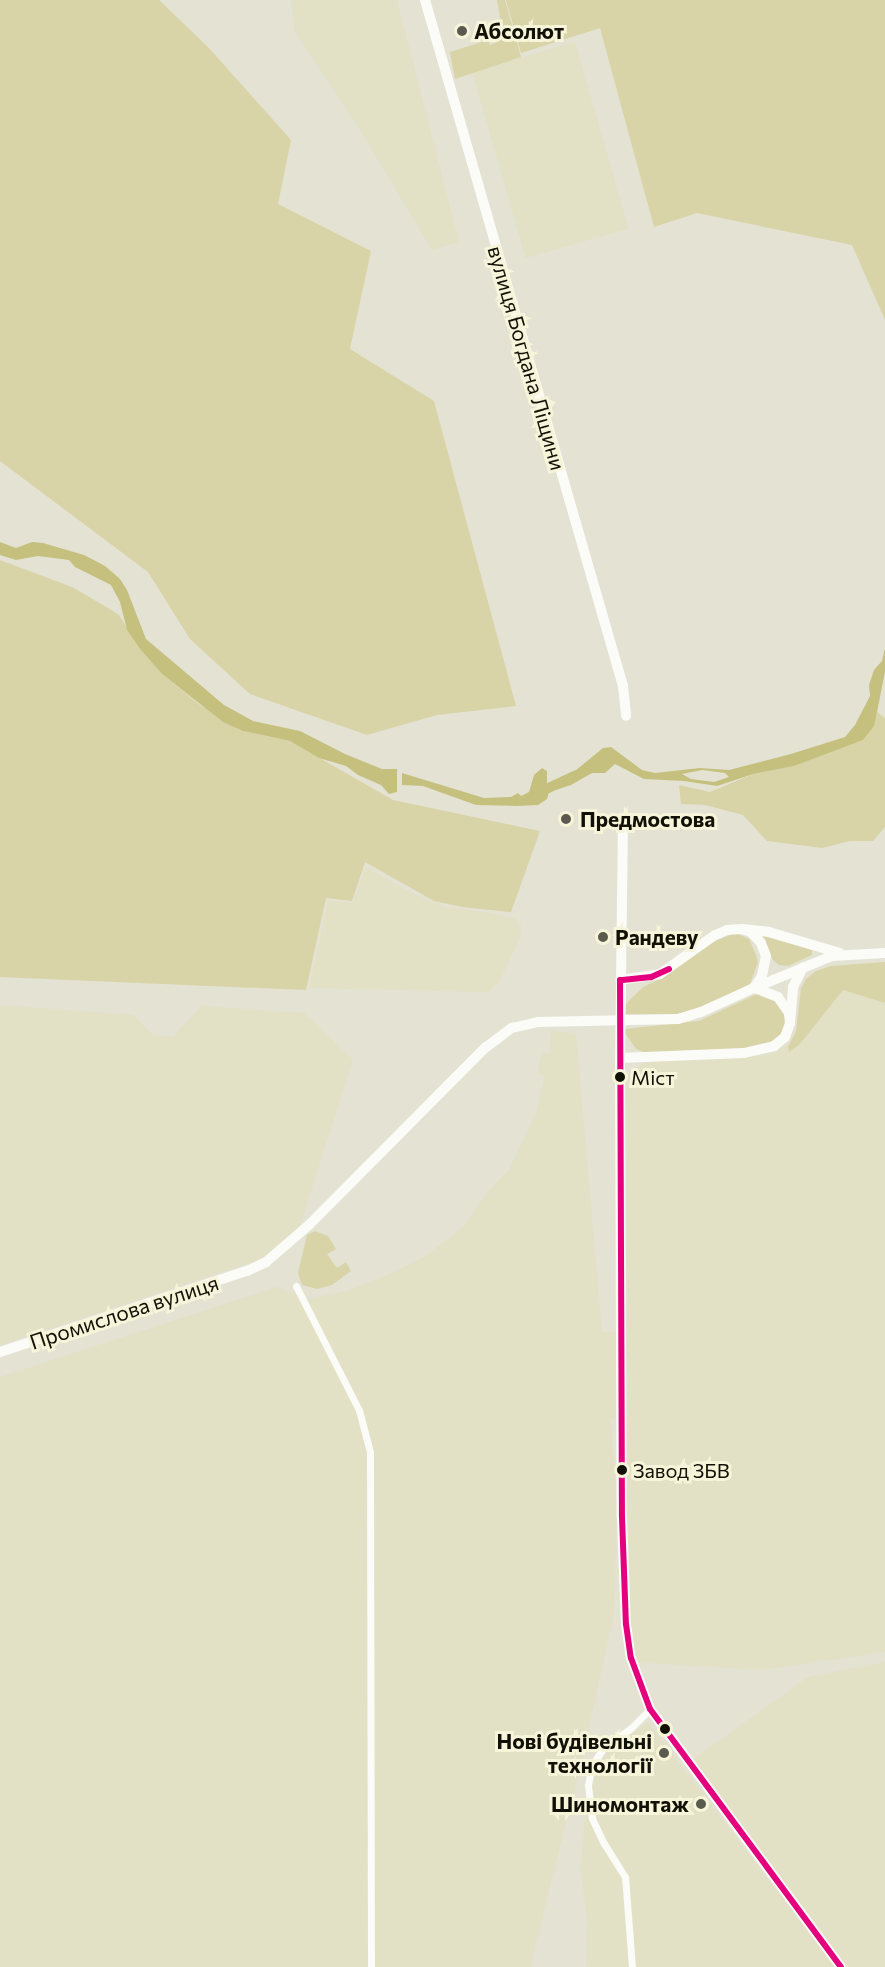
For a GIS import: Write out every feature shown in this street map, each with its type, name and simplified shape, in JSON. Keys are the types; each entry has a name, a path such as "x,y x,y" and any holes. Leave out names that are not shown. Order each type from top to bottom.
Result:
{"main road":[{"name":"вулиця Богдана Ліщини","path":"425,0 623,686 626,716"},
{"path":"623,818 620,1078 624,1588 631,1658 650,1709 841,1967"},
{"path":"620,980 660,974 715,935 741,929 769,932 844,953 885,953"},
{"path":"741,929 757,938 766,956 762,976 754,988 778,997 786,1007 790,1023"},
{"name":"Промислова вулиця","path":"0,1352 247,1271 266,1262 309,1225 499,1035 518,1026 538,1022 678,1019 701,1012 803,967 844,953"},
{"path":"620,1059 764,1050 780,1043 790,1023 793,987 803,967"}],"street":[{"path":"296,1286 359,1410 370,1452 371,1967"},
{"path":"632,1967 625,1877 604,1844 592,1818 588,1785 592,1765 604,1748 630,1729 650,1709"}],"shaded area":[{"path":"0,0 159,0 208,47 291,140 278,204 371,251 350,349 434,401 516,706 437,715 367,735 250,694 190,639 148,572 0,461"},
{"path":"291,0 397,0 459,242 432,250 358,127 295,32"},
{"path":"497,0 505,0 521,57 455,79 450,52 488,40 490,45 498,42 497,37 503,35"},
{"path":"506,0 885,0 885,320 852,245 697,213 654,227 600,28 521,53"},
{"path":"575,42 628,228 526,258 472,71"},
{"path":"0,542 16,548 32,542 43,543 84,555 105,566 120,579 127,590 146,639 224,705 253,721 300,731 345,754 382,769 397,769 397,792 389,794 381,785 358,775 346,766 319,758 290,741 243,731 223,722 162,674 140,649 127,630 120,602 111,585 75,567 69,560 38,556 16,560 0,555"},
{"path":"0,560 72,587 119,615 140,649 162,674 200,705 243,731 290,741 393,800 540,831 511,912 462,907 434,901 365,862 352,901 326,898 306,990 0,977"},
{"path":"885,648 885,672 874,726 863,740 794,766 753,774 717,786 684,781 644,779 615,764 605,773 592,773 571,785 549,792 547,799 538,805 476,805 423,786 402,785 402,773 484,798 511,797 518,793 521,796 529,792 534,775 542,768 547,771 547,783 559,784 603,748 611,747 642,770 655,773 700,768 729,770 791,754 845,737 855,725 870,696 869,685 874,670 882,661","holes":["702,770 725,773 729,777 714,782 691,779 682,774"]},
{"path":"877,712 885,718 885,827 873,841 850,841 822,848 767,841 743,815 705,805 681,804 679,785 710,792 753,774 794,766 874,726"},
{"path":"366,867 406,890 445,907 515,919 521,926 521,936 499,982 488,992 309,988 328,900 353,903"},
{"path":"736,933 749,939 758,962 750,984 708,1005 677,1014 624,1014 626,1004 643,987 662,978 712,942"},
{"path":"763,936 812,950 812,955 788,966 779,965 773,960"},
{"path":"885,962 885,1003 843,990 800,1044 789,1052 788,1047 796,1031 801,988 806,979 816,971 831,966"},
{"path":"843,990 885,1003 885,1652 762,1670 636,1662 628,1620 626,1081 644,1062 761,1056 799,1039 800,1043"},
{"path":"757,994 774,998 785,1016 785,1033 767,1047 646,1053 636,1049 625,1033 625,1029 699,1021"},
{"path":"0,1005 133,1015 152,1034 173,1037 202,1006 304,1013 353,1060 299,1228 267,1256 256,1261 0,1345"},
{"path":"551,1030 576,1034 602,1332 617,1333 616,1419 610,1419 617,1502 614,1613 583,1754 530,1967 0,1967 0,1377 277,1287 308,1299 346,1291 388,1275 426,1256 463,1227 490,1189 509,1170 537,1110 545,1076 537,1072 542,1053 550,1054"},
{"path":"315,1231 328,1236 332,1242 336,1249 327,1254 337,1268 346,1262 351,1271 332,1285 317,1289 302,1285 298,1273 307,1235"},
{"path":"885,1662 885,1967 845,1967 692,1760 808,1677"},
{"path":"648,1722 835,1967 586,1967 587,1922 581,1868 585,1816 596,1769 610,1748"}],"waterway":[{"path":"542,791 576,775"}],"transit line":[{"path":"669,969 651,977 620,980 622,1517 626,1624 631,1658 650,1709 841,1967"}],"place":[{"name":"Абсолют","path":"462,31"},
{"name":"Предмостова","path":"566,819"},
{"name":"Рандеву","path":"603,937"},
{"name":"Міст","path":"620,1077"},
{"name":"Завод ЗБВ","path":"622,1470"},
{"name":"Нові будівельні технології","path":"664,1753"},
{"name":"Шиномонтаж","path":"701,1804"}]}
